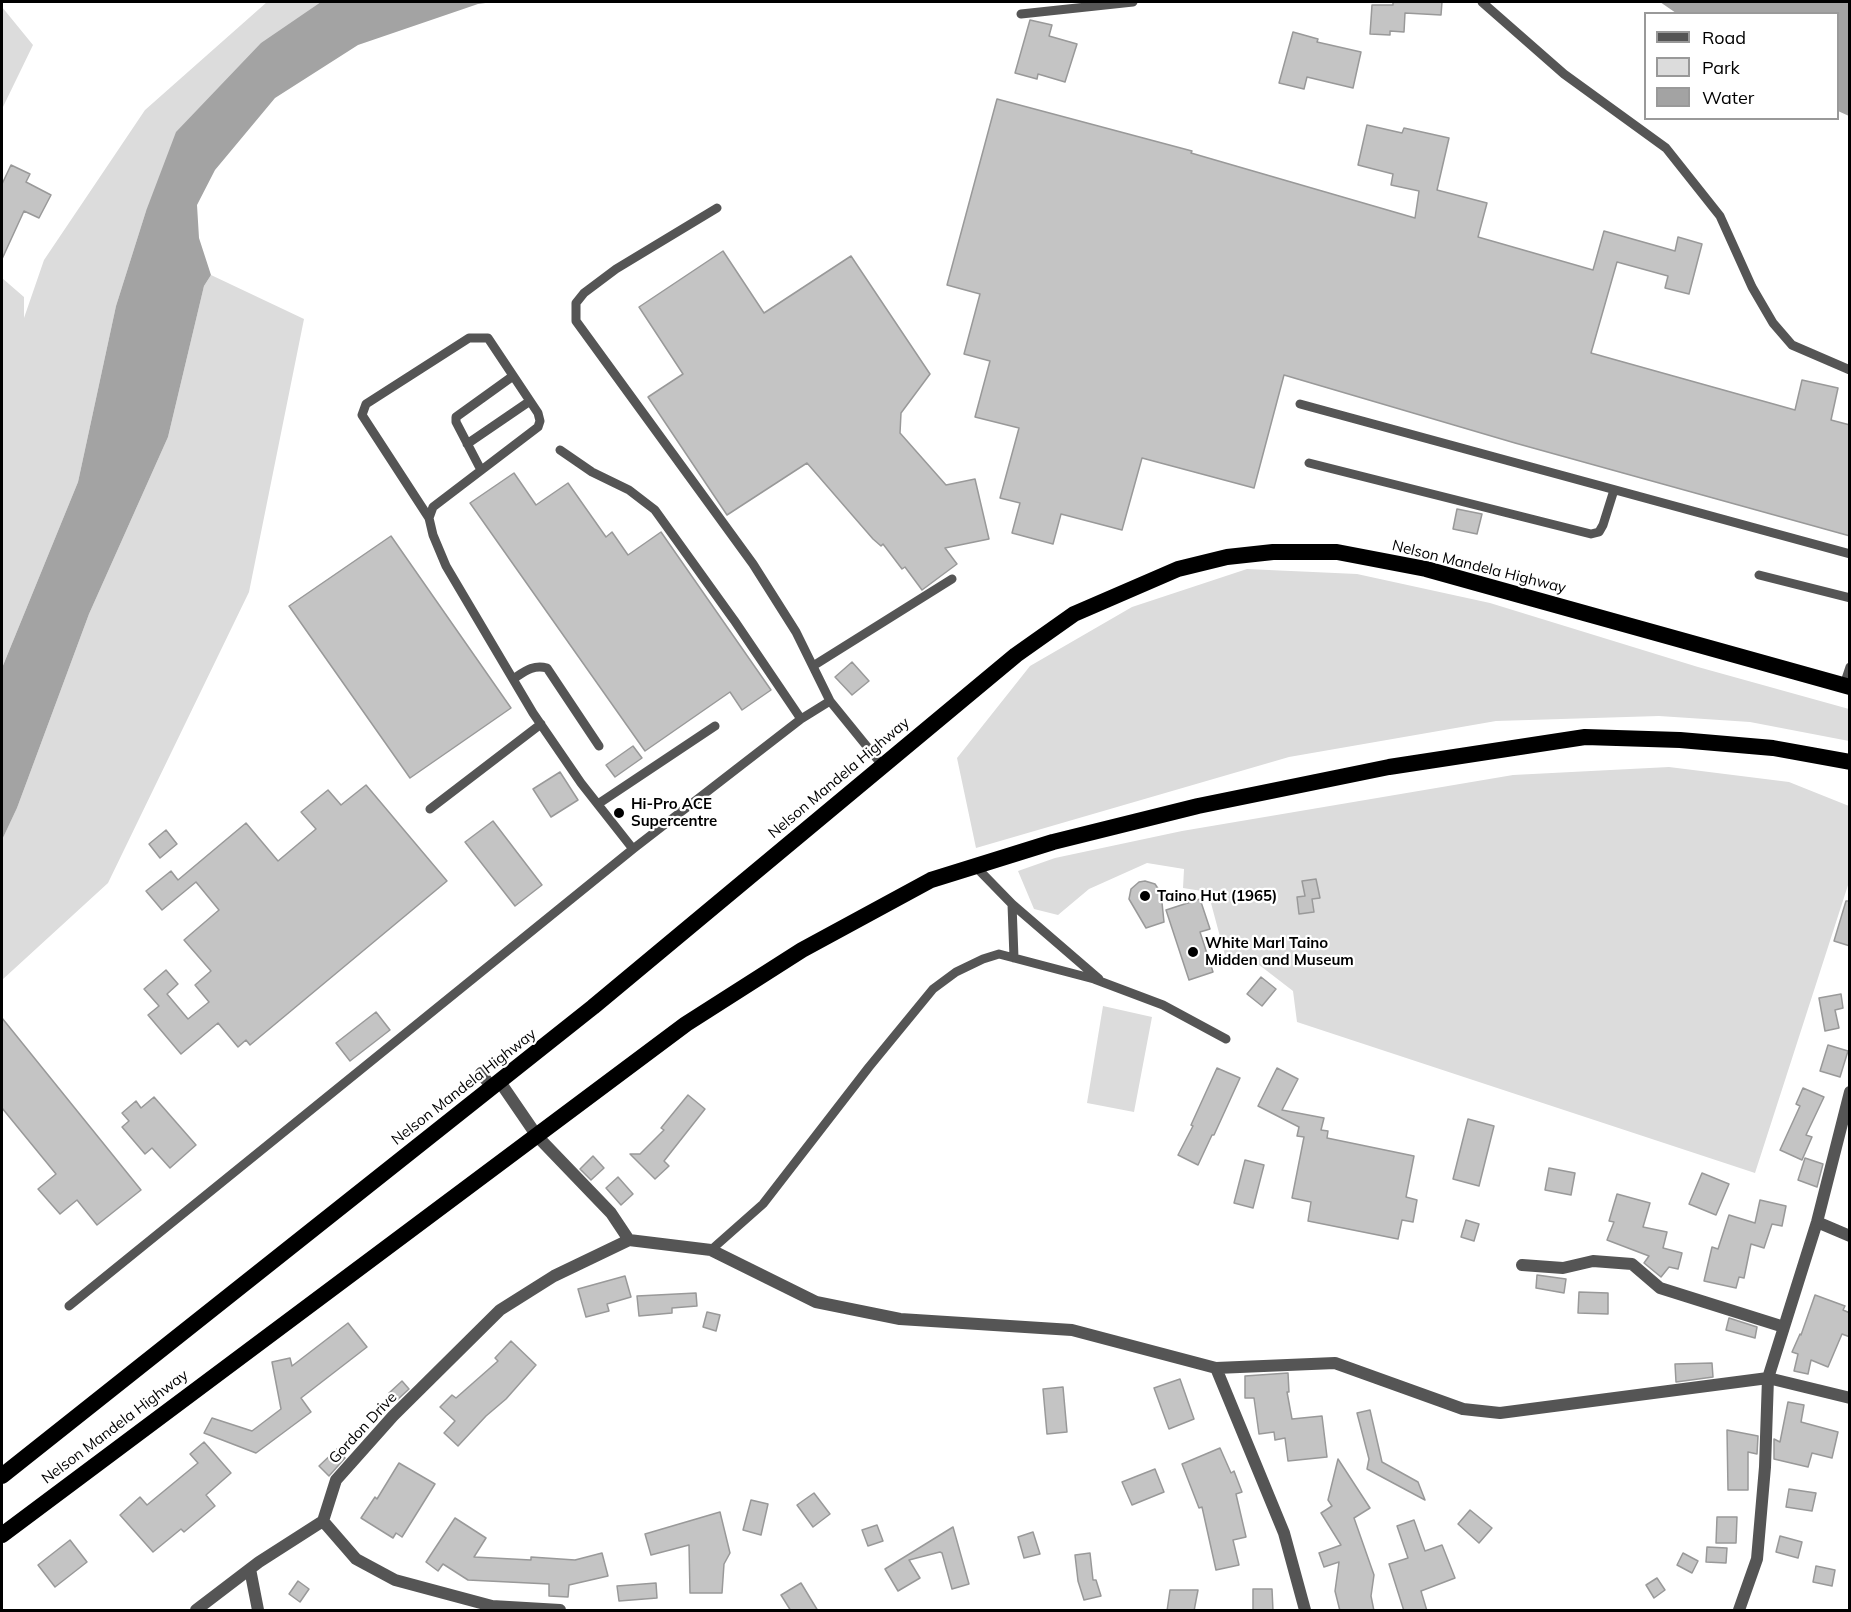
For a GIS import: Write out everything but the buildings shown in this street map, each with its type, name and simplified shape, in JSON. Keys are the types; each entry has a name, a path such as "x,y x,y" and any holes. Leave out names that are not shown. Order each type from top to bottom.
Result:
{"highway":[{"name":"Nelson Mandela Highway","path":"2,1476 593,1007 1016,655 1074,614 1124,591 1178,569 1227,557 1273,552 1337,552 1426,569 1847,686"},
{"name":"Nelson Mandela Highway","path":"2,1535 541,1127 686,1024 802,950 931,880 1053,842 1220,801 1389,766 1586,737 1680,740 1773,748 1850,762"}],"street":[{"path":"481,1073 541,1127 611,1213 629,1240 711,1250 816,1302 900,1319 1072,1330 1216,1368 1335,1363 1463,1409 1500,1413 1768,1378 1850,1398"},
{"path":"1739,1611 1757,1560 1765,1467 1768,1378 1817,1222 1850,1092"},
{"path":"1817,1222 1850,1236"},
{"name":"Gordon Drive","path":"323,1521 336,1480 393,1416 500,1310 554,1276 629,1240"},
{"path":"1522,1265 1563,1268 1593,1261 1632,1264 1660,1288 1784,1327"},
{"path":"1216,1368 1284,1533 1305,1611"},
{"path":"196,1611 250,1569 323,1521 356,1559 395,1580 492,1606 560,1611"},
{"path":"250,1569 258,1611"}],"lane":[{"path":"1021,14 1133,2"},
{"path":"1482,2 1564,74 1666,148 1720,216 1752,287 1773,323 1792,345 1850,370"},
{"path":"717,208 616,269 584,293 576,303 576,321 753,564 796,632 830,701 882,765"},
{"path":"429,518 433,507 538,427 540,421 538,413 488,338 470,338 364,406 362,415 429,518 433,535 446,566 540,724 581,783 633,849"},
{"path":"481,470 456,422 456,417 513,376"},
{"path":"468,444 530,401"},
{"path":"1300,404 1850,554"},
{"path":"560,450 592,472 629,490 655,510 801,719"},
{"path":"1309,463 1591,534 1599,532 1603,525 1614,490"},
{"path":"1759,575 1850,598"},
{"path":"813,666 952,579"},
{"path":"513,679 530,668 540,666 547,669 599,746"},
{"path":"1847,686 1850,667"},
{"path":"69,1306 633,849 801,719 830,701"},
{"path":"430,809 540,724"},
{"path":"598,804 715,726"},
{"path":"974,866 1012,904 1103,983"},
{"path":"1012,904 1014,958"},
{"path":"711,1250 763,1203 933,989 956,972 983,959 999,954 1103,983 1163,1005 1226,1039"}],"green space":[{"path":"267,2 328,2 146,211 116,306 78,482 2,668 2,278 24,297 24,318 44,260 145,110"},
{"path":"2,7 33,45 2,109"},
{"path":"211,275 304,319 249,592 108,883 2,980 2,840 17,808 89,614 168,437 204,286"},
{"path":"1247,569 1357,574 1490,603 1698,667 1849,709 1849,741 1750,722 1659,716 1496,721 1289,757 976,848 957,758 1030,666 1132,607"},
{"path":"1669,767 1789,782 1849,806 1849,882 1755,1173 1297,1022 1293,991 1258,964 1226,959 1208,892 1183,888 1184,869 1147,863 1089,889 1058,915 1034,909 1018,871 1055,858 1182,831 1513,775"},
{"path":"1103,1006 1152,1017 1134,1112 1087,1103"}],"water":[{"path":"321,2 493,2 478,4 358,45 275,98 215,170 197,205 199,238 211,275 204,286 168,437 89,614 17,808 2,840 2,668 78,482 116,306 146,211 176,132 261,43"},
{"path":"1660,2 1849,2 1849,116 1839,111 1839,12 1675,12"}],"place":[{"name":"Hi-Pro ACE Supercentre","path":"619,813"},
{"name":"Taino Hut (1965)","path":"1145,896"},
{"name":"White Marl Taino Midden and Museum","path":"1193,952"}]}
